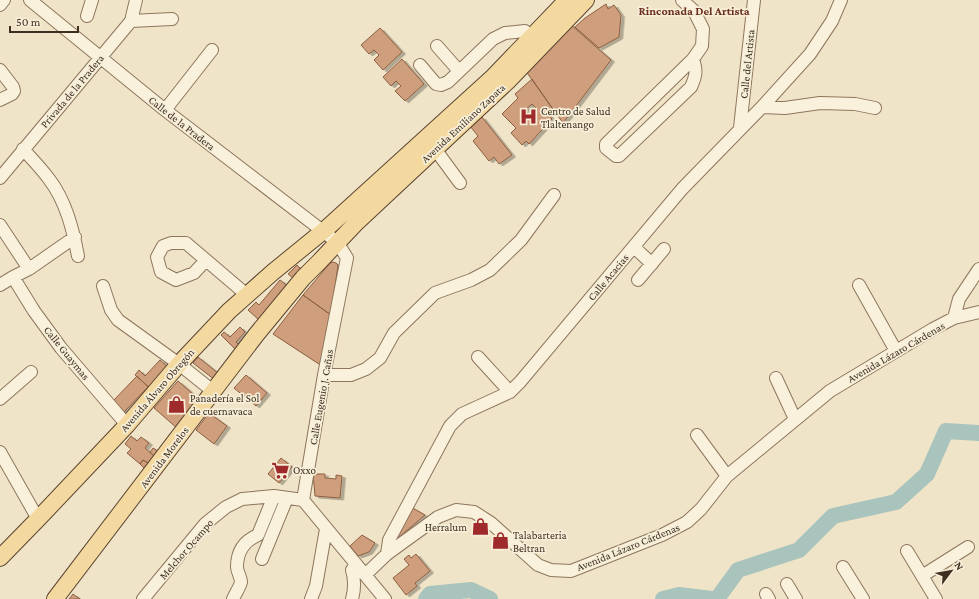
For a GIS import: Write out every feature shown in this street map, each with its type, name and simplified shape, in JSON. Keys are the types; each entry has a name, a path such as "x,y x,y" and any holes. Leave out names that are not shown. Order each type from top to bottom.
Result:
{"main road":[{"name":"Avenida Emiliano Zapata","path":"337,242 508,81 567,0"},
{"name":"Avenida Emiliano Zapata","path":"323,232 492,78 586,0"},
{"name":"Avenida Álvaro Obregón","path":"0,558 127,425 179,364 229,311 273,272 323,232"},
{"name":"Avenida Morelos","path":"55,599 256,335 303,278 337,242"}],"street":[{"path":"0,5 4,0"},
{"name":"Calle de la Pradera","path":"30,0 165,110 337,242"},
{"path":"87,16 92,0"},
{"name":"Privada de la Pradera","path":"0,178 130,21 136,0"},
{"path":"682,0 694,11 703,29 702,46 693,59 606,144 606,148 616,156 619,156 691,87 695,79 696,69 693,59"},
{"name":"Calle del Artista","path":"740,128 754,0"},
{"name":"Calle Acacias","path":"386,554 389,540 450,426 462,414 510,392 520,382 682,189 762,107 810,54 832,21 841,0"},
{"path":"130,21 172,19"},
{"path":"420,65 436,84 441,85 448,82 493,39 505,33 525,31 536,42"},
{"path":"437,46 459,71"},
{"path":"165,110 212,50"},
{"path":"0,70 13,87 14,91 12,94 0,100"},
{"path":"762,107 785,108 820,103 855,104 875,108"},
{"path":"23,149 50,180 65,206 75,237 78,256"},
{"path":"435,149 460,184"},
{"path":"324,374 351,375 366,369 380,358 394,333 435,293 471,280 490,270 521,240 554,195"},
{"path":"0,225 29,269"},
{"path":"0,286 29,269 75,237"},
{"name":"Calle Eugenio J. Cañas","path":"303,500 324,374 347,258 337,242"},
{"path":"634,247 652,264"},
{"path":"638,280 664,249"},
{"path":"206,260 247,294"},
{"path":"954,318 958,299 979,269"},
{"name":"Calle Guaymas","path":"13,277 34,311 61,348 127,425"},
{"path":"859,285 896,351"},
{"path":"102,286 111,310 118,320 179,364 214,392"},
{"name":"Avenida Lázaro Cárdenas","path":"365,575 386,554 438,517 456,510 474,512 491,523 538,565 551,570 571,571 662,535 687,522 701,509 727,476 830,391 954,318 979,312"},
{"path":"478,357 510,392"},
{"path":"0,399 31,372"},
{"path":"776,378 795,419"},
{"path":"697,435 727,476"},
{"path":"2,461 38,519"},
{"path":"233,599 241,583 237,568 238,556 241,548 248,539 258,535 274,496"},
{"name":"Melchor Ocampo","path":"143,599 205,524 226,507 242,500 274,496 303,500"},
{"path":"262,559 287,498"},
{"path":"303,500 384,598"},
{"path":"311,599 316,586 326,529"},
{"path":"922,576 968,547"},
{"path":"906,551 936,599"},
{"path":"352,599 355,582 352,570 356,564"},
{"path":"843,567 863,599"},
{"path":"787,584 796,599"}],"building":[{"path":"606,4 608,9 614,5 621,15 619,37 599,48 575,27 585,18"},
{"path":"570,24 611,60 563,123 525,70"},
{"path":"380,28 402,52 383,70 374,60 379,55 374,50 369,54 361,45"},
{"path":"402,59 424,84 405,101 395,91 401,86 396,81 391,86 383,77"},
{"path":"532,79 554,111 549,115 552,119 529,144 526,141 522,145 511,133 516,128 502,114 518,98 515,94","holes":["532,104 536,108 529,114 525,110"]},
{"path":"482,117 512,155 499,164 494,157 489,161 473,141 478,136 470,126"},
{"path":"333,262 338,265 331,315 303,295 330,263"},
{"path":"297,265 300,268 293,278 288,274"},
{"path":"280,280 288,286 259,320 248,310 256,302 259,305"},
{"path":"303,295 331,315 322,366 273,334"},
{"path":"240,327 245,332 236,342 241,347 237,351 221,335 224,332 230,337"},
{"path":"198,357 219,374 215,380 193,363"},
{"path":"160,360 169,368 151,389 135,375 139,370 145,376"},
{"path":"246,375 267,393 256,406 234,388"},
{"path":"137,376 148,387 123,413 112,402"},
{"name":"Panadería el Sol de cuernavaca","path":"178,381 200,400 178,429 154,408"},
{"path":"209,413 227,426 214,444 196,430"},
{"path":"131,436 137,441 141,437 149,443 145,448 154,456 148,463 143,460 140,464 127,453 131,449 125,444"},
{"path":"153,448 158,451 154,456 150,452"},
{"name":"Oxxo","path":"281,458 292,467 279,483 268,474"},
{"path":"143,460 148,463 144,468 140,464"},
{"path":"313,474 325,474 325,478 336,479 336,475 342,476 340,498 315,496"},
{"path":"411,507 425,515 397,539 395,537"},
{"path":"362,535 375,543 369,552 358,556 350,546"},
{"path":"416,554 430,571 415,583 417,586 406,595 393,578 409,565 404,559 409,555 411,558"},
{"path":"73,594 80,599 69,599"}],"waterway":[{"path":"717,599 738,570 799,550 833,516 896,502 927,474 946,431 979,433"},
{"path":"426,599 430,594 471,590 490,599"},
{"path":"663,599 679,595 712,599"}],"place":[{"name":"Centro de Salud Tlaltenango","path":"528,117"},
{"name":"Panadería el Sol de cuernavaca","path":"177,404"},
{"name":"Oxxo","path":"280,470"},
{"name":"Herralum","path":"480,527"},
{"name":"Talabarteria Beltran","path":"500,541"}],"district":[{"name":"Rinconada Del Artista","path":"694,11"}]}
